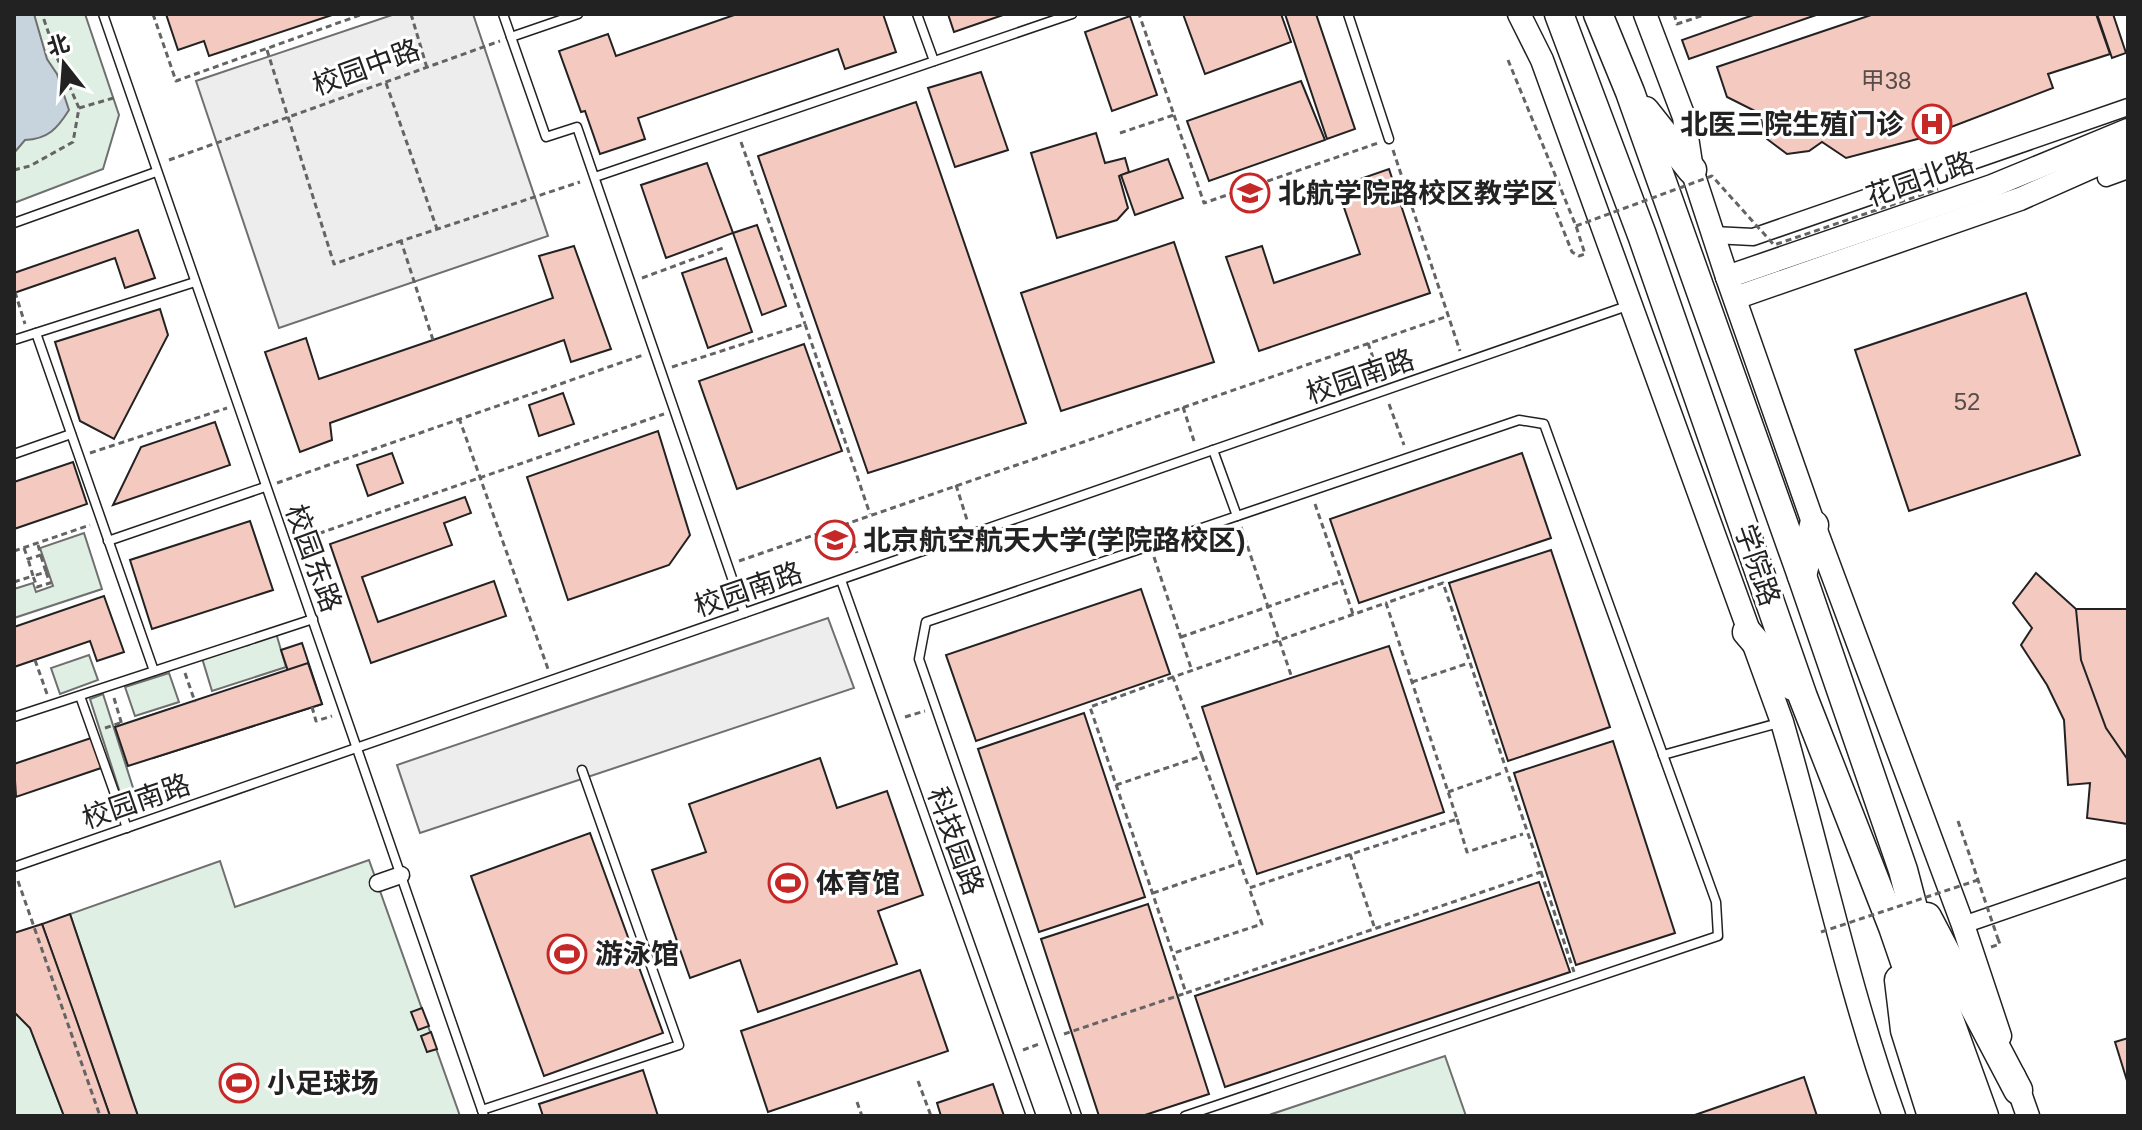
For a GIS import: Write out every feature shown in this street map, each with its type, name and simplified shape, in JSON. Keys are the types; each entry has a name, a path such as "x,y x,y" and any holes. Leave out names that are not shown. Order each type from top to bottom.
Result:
{"highway":[{"name":"学院路","path":"1559,14 1642,235 1803,697 1893,927 1958,1116"},
{"name":"学院路","path":"1598,14 1630,92 1802,576 1903,870 1924,950 1984,1116"},
{"path":"1630,92 1692,170"},
{"path":"1802,576 1814,525"},
{"path":"1747,632 1803,697"},
{"path":"1903,870 2023,1103"},
{"path":"1893,927 1905,1030 1932,1116"}],"street":[{"name":"学院路","path":"1519,14 1542,60 1782,722 1866,1036 1894,1116"},
{"path":"1645,14 1684,117 1692,170 1731,287 1814,525 1963,925 2023,1103"},
{"path":"1713,235 1753,237 2128,107"},
{"name":"花园北路","path":"1731,287 2128,130"},
{"name":"花园北路","path":"1731,287 2020,199 2128,151"},
{"path":"2106,178 2128,170"},
{"path":"1963,925 2128,868"},
{"path":"378,883 401,875"}],"lane":[{"name":"校园东路","path":"103,14 483,1113"},
{"path":"503,14 546,137 577,127 744,613"},
{"path":"511,37 578,14"},
{"path":"917,14 934,61"},
{"path":"595,177 1072,14"},
{"path":"1348,14 1389,139"},
{"path":"14,223 156,172"},
{"path":"14,340 195,282"},
{"name":"校园南路","path":"14,868 1632,304"},
{"path":"32,334 71,434 154,671"},
{"path":"1077,1116 919,659 926,622 1519,420 1544,424 1716,902 1718,936 1185,1116"},
{"path":"14,454 71,434"},
{"path":"1213,450 1237,516"},
{"path":"108,541 265,487"},
{"name":"科技园路","path":"841,580 1031,1116"},
{"path":"14,717 313,619"},
{"path":"80,696 127,828"},
{"path":"1663,755 1782,722"},
{"path":"483,1113 679,1045 582,770"}],"path":[{"path":"14,170 30,166 73,142 79,108 42,14"},
{"path":"153,14 176,81 363,14"},
{"path":"411,14 428,68"},
{"path":"1139,14 1204,203 1389,139 1465,363"},
{"path":"1674,14 1677,24 1707,14"},
{"name":"校园中路","path":"169,160 511,37"},
{"path":"267,50 334,264 595,177"},
{"path":"1508,60 1585,254 1579,256 1572,252 1553,204"},
{"path":"386,83 437,229"},
{"path":"79,108 119,96"},
{"path":"1120,133 1174,115"},
{"path":"737,129 870,515"},
{"path":"1576,226 1712,176 1774,245 1938,189"},
{"path":"401,241 433,340"},
{"path":"631,283 723,248"},
{"path":"15,292 32,334"},
{"path":"727,564 1448,316"},
{"path":"661,370 805,324"},
{"path":"265,487 655,351"},
{"path":"1183,407 1198,455"},
{"path":"79,457 227,408"},
{"path":"287,544 675,410"},
{"path":"459,418 552,680"},
{"path":"956,485 972,534"},
{"path":"1310,491 1353,614"},
{"path":"14,551 102,521"},
{"path":"847,523 857,553"},
{"path":"1243,533 1292,678"},
{"path":"24,548 37,587 50,583 37,543"},
{"path":"1150,545 1192,671"},
{"path":"28,559 41,555"},
{"path":"14,582 46,572"},
{"path":"1181,637 1342,581"},
{"path":"1186,993 1090,707 1443,583 1577,984"},
{"path":"1386,603 1467,852 1523,834"},
{"path":"35,660 50,705"},
{"path":"181,662 195,702"},
{"path":"1412,682 1471,663"},
{"path":"1173,677 1262,924 1173,953"},
{"path":"94,732 122,724 110,686"},
{"path":"312,707 316,721 332,716"},
{"path":"890,722 936,707"},
{"path":"1116,785 1202,756"},
{"path":"1448,792 1502,773"},
{"path":"1249,888 1457,819"},
{"path":"1958,821 1998,939"},
{"path":"938,857 983,843"},
{"path":"1350,854 1375,929"},
{"path":"1153,894 1240,863"},
{"path":"14,868 100,1116"},
{"path":"1010,1055 1541,872"},
{"path":"1821,932 1978,880"},
{"path":"918,1081 931,1116"},
{"path":"857,1102 862,1116"}],"green space":[{"path":"14,14 85,14 119,115 103,169 14,203"},
{"path":"84,533 102,589 14,618 14,589 33,583 36,592 53,586 40,548"},
{"path":"276,633 286,667 212,691 202,658 249,645 251,641"},
{"path":"89,655 98,680 60,694 51,668"},
{"path":"169,673 179,702 135,716 125,687"},
{"path":"103,694 136,797 123,802 90,699"},
{"path":"369,860 460,1116 138,1116 70,914 220,861 235,907"},
{"path":"14,1012 30,1028 64,1116 14,1116"},
{"path":"1445,1056 1466,1116 1266,1116"}],"shaded area":[{"path":"14,14 34,14 47,59 57,74 69,110 51,132 40,138 25,140 14,153"},
{"path":"395,14 473,14 548,236 279,328 196,81"},
{"path":"828,618 854,688 420,833 397,765"}],"building":[{"path":"166,14 335,14 209,56 204,41 178,50"},
{"path":"737,14 883,14 896,52 845,69 838,49 638,118 645,139 600,154 559,51 608,34 616,56"},
{"path":"948,14 1003,14 1003,15 954,32"},
{"path":"1183,14 1281,14 1291,42 1205,74"},
{"path":"1285,14 1316,14 1355,129 1327,139"},
{"path":"1756,14 1819,14 1689,59 1682,40"},
{"path":"1874,14 2096,14 2110,54 2048,74 2053,88 1925,137 1846,158 1822,142 1809,151 1787,154 1767,139 1759,113 1727,97 1717,67"},
{"path":"2097,14 2113,14 2126,53 2112,58"},
{"path":"1130,16 1157,95 1112,111 1085,32"},
{"path":"981,72 1008,150 955,167 928,88"},
{"path":"1301,81 1325,140 1209,181 1187,121"},
{"path":"916,102 1026,423 868,473 758,156"},
{"path":"1096,133 1105,163 1125,158 1129,172 1119,176 1128,208 1117,220 1057,238 1031,153"},
{"path":"1168,159 1183,198 1135,215 1121,175"},
{"path":"707,163 733,233 666,258 641,185"},
{"path":"1389,169 1430,293 1259,351 1226,257 1262,246 1274,283 1360,254 1337,187"},
{"path":"757,225 786,306 762,315 733,233"},
{"path":"138,230 155,278 125,288 115,258 14,293 14,273"},
{"path":"1174,242 1214,362 1061,411 1021,293"},
{"path":"574,246 611,349 571,362 564,340 330,423 332,440 300,452 265,352 306,338 319,379 433,340 553,298 539,256"},
{"path":"726,258 752,332 708,348 682,273"},
{"path":"2026,293 2080,455 1909,511 1855,350"},
{"path":"160,309 168,335 114,439 80,421 55,342"},
{"path":"804,344 842,451 737,489 699,381"},
{"path":"563,393 574,424 539,436 529,405"},
{"path":"215,422 230,465 113,505 141,447"},
{"path":"658,431 690,535 669,565 568,600 527,477"},
{"path":"392,453 403,483 368,496 357,465"},
{"path":"1522,453 1551,538 1359,603 1330,519"},
{"path":"73,462 87,504 14,529 14,482"},
{"path":"465,497 471,513 444,523 452,545 362,577 378,622 494,581 506,616 371,663 330,544"},
{"path":"250,521 273,590 152,629 130,560"},
{"path":"1551,550 1610,727 1508,761 1449,583"},
{"path":"2036,573 2076,609 2128,750 2128,824 2087,818 2090,783 2068,785 2064,720 2047,685 2021,645 2032,628 2013,603"},
{"path":"1141,589 1170,674 976,741 946,655"},
{"path":"104,596 124,652 97,661 90,641 14,667 14,627"},
{"path":"2076,609 2128,609 2128,760 2106,728 2081,660"},
{"path":"302,643 322,704 153,758 140,719 288,671 281,650"},
{"path":"1389,646 1444,812 1257,874 1202,707"},
{"path":"308,663 322,704 128,766 115,727"},
{"path":"1084,713 1145,897 1039,932 978,749"},
{"path":"94,737 104,767 16,797 14,764"},
{"path":"1613,741 1675,933 1576,965 1514,773"},
{"name":"体育馆","path":"820,758 837,808 887,791 923,895 878,911 897,964 758,1012 740,960 690,978 652,870 706,852 689,804"},
{"name":"游泳馆","path":"590,833 663,1033 544,1076 471,876"},
{"path":"1539,882 1570,972 1225,1087 1195,996"},
{"path":"1148,904 1209,1094 1142,1116 1099,1116 1041,939"},
{"path":"70,914 138,1116 110,1116 42,924"},
{"path":"42,924 110,1116 64,1116 30,1028 14,1012 14,933"},
{"path":"920,970 948,1051 768,1112 741,1031"},
{"path":"422,1008 429,1026 418,1030 411,1012"},
{"path":"431,1032 437,1049 427,1052 421,1036"},
{"path":"2128,1038 2128,1084 2115,1042"},
{"path":"643,1070 658,1116 543,1116 539,1104"},
{"path":"1804,1077 1817,1116 1692,1116"},
{"path":"993,1084 1004,1116 941,1116 937,1103"}],"place":[{"name":"北医三院生殖门诊","path":"1932,124"},
{"name":"北航学院路校区教学区","path":"1250,193"},
{"name":"北京航空航天大学(学院路校区)","path":"835,540"},
{"name":"体育馆","path":"788,883"},
{"name":"游泳馆","path":"567,954"},
{"name":"小足球场","path":"239,1083"}]}
